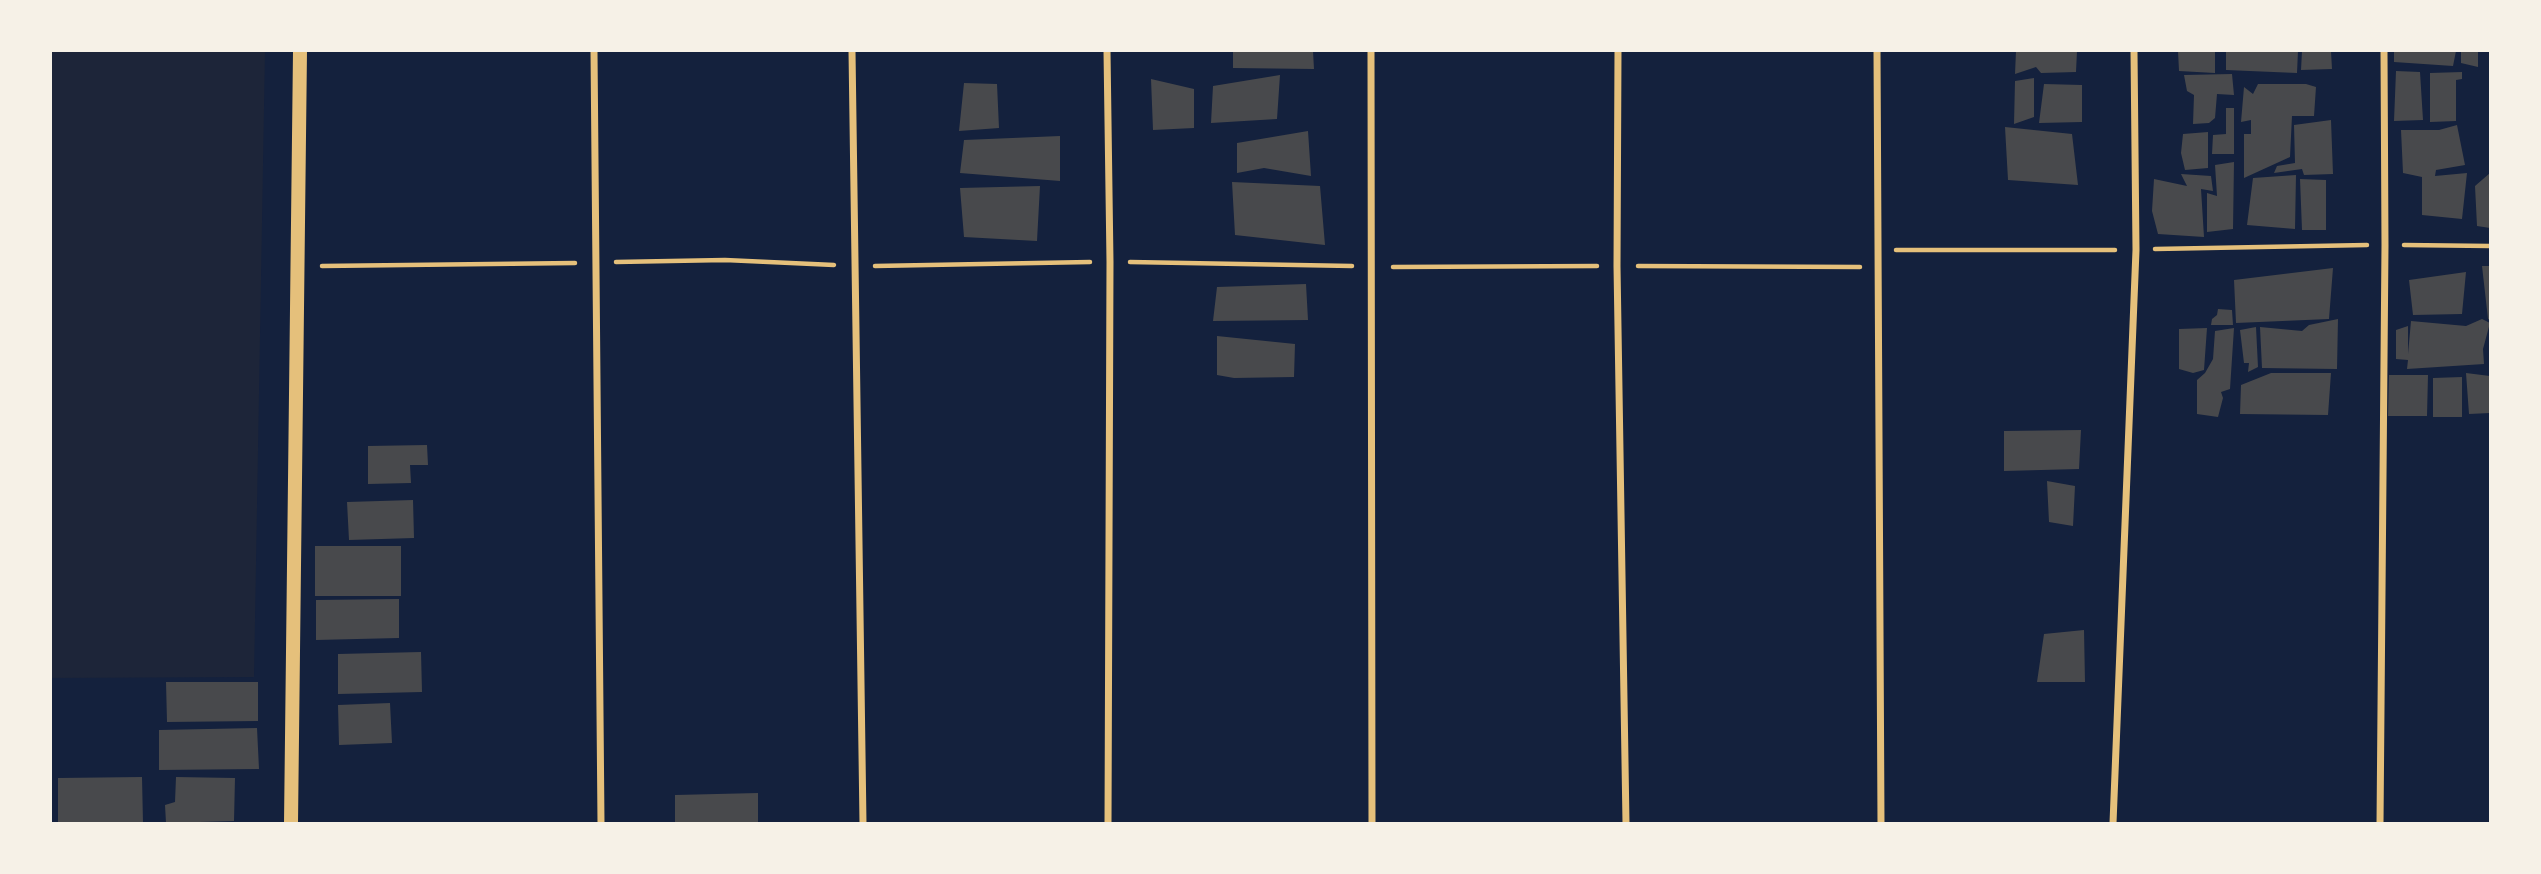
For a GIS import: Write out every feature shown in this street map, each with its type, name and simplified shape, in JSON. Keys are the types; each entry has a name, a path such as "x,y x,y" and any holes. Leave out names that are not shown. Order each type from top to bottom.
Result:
{"main road":[{"path":"291,823 300,51"}],"street":[{"path":"594,51 601,823"},
{"path":"852,51 863,823"},
{"path":"1107,51 1110,262 1108,823"},
{"path":"1371,51 1373,823"},
{"path":"1618,51 1617,266 1626,823"},
{"path":"1877,51 1881,823"},
{"path":"2113,823 2136,250 2134,51"},
{"path":"2380,823 2384,51"}],"path":[{"path":"1878,250 2490,246"}],"shaded area":[{"path":"51,51 265,51 254,677 51,678"}],"building":[{"path":"1233,51 1313,51 1314,69 1233,68"},
{"path":"2016,51 2077,51 2076,72 2041,73 2036,67 2015,74"},
{"path":"2178,51 2215,51 2215,73 2179,71"},
{"path":"2226,51 2298,51 2297,73 2226,70"},
{"path":"2302,51 2331,51 2332,69 2301,70"},
{"path":"2394,51 2456,51 2453,66 2394,62"},
{"path":"2461,51 2478,51 2478,67 2461,63"},
{"path":"2396,71 2420,72 2423,120 2394,121"},
{"path":"2462,72 2462,79 2456,80 2456,121 2430,122 2430,73"},
{"path":"2232,74 2234,95 2217,94 2215,118 2209,123 2193,124 2194,95 2187,91 2184,75"},
{"path":"1280,75 1277,119 1211,123 1213,86"},
{"path":"2034,78 2034,117 2014,124 2015,81"},
{"path":"1151,79 1194,89 1194,128 1153,130"},
{"path":"964,83 997,84 999,128 959,131"},
{"path":"2044,84 2082,85 2082,122 2039,123"},
{"path":"2258,84 2306,84 2316,87 2314,116 2292,116 2290,157 2244,178 2244,134 2251,134 2251,120 2241,122 2244,87 2253,94"},
{"path":"2226,108 2234,108 2234,154 2212,154 2213,135 2226,134"},
{"path":"2331,120 2333,174 2304,175 2302,169 2274,173 2277,166 2295,163 2294,125"},
{"path":"2457,125 2465,165 2436,170 2435,176 2467,173 2462,219 2422,215 2422,177 2403,173 2401,130 2439,130"},
{"path":"2005,127 2072,134 2078,185 2008,180"},
{"path":"1308,131 1311,176 1264,168 1237,173 1237,143"},
{"path":"2208,132 2208,168 2185,170 2181,153 2183,134"},
{"path":"1060,136 1060,181 960,173 964,140"},
{"path":"2234,162 2233,229 2207,232 2207,193 2217,196 2215,165"},
{"path":"2490,173 2490,228 2477,226 2475,186"},
{"path":"2181,174 2211,176 2213,191 2201,189 2204,237 2158,234 2152,211 2154,179 2187,186"},
{"path":"2296,175 2295,229 2247,225 2253,178"},
{"path":"2300,179 2326,180 2326,230 2302,230"},
{"path":"1232,182 1320,186 1325,245 1235,235"},
{"path":"1040,186 1037,241 964,237 960,188"},
{"path":"2482,266 2490,266 2490,320 2488,319"},
{"path":"2333,268 2329,319 2236,323 2234,280"},
{"path":"2466,272 2462,314 2413,315 2409,280"},
{"path":"1306,284 1308,320 1213,321 1217,287"},
{"path":"2218,309 2232,310 2233,325 2211,325"},
{"path":"2338,319 2337,369 2262,368 2260,327 2302,331 2309,325"},
{"path":"2482,319 2490,323 2483,349 2484,364 2407,369 2408,360 2396,359 2396,330 2408,326 2408,354 2411,321 2466,326"},
{"path":"2256,327 2258,367 2248,372 2249,363 2244,363 2240,330"},
{"path":"2207,328 2204,370 2193,373 2179,369 2179,329"},
{"path":"2234,328 2230,389 2221,392 2223,398 2218,417 2197,414 2197,380 2205,373 2213,359 2215,331"},
{"path":"1217,336 1295,344 1294,377 1234,378 1217,375"},
{"path":"2271,373 2331,373 2328,415 2240,414 2241,385"},
{"path":"2466,373 2490,376 2490,413 2469,414"},
{"path":"2389,375 2428,375 2427,416 2388,416"},
{"path":"2462,377 2462,417 2433,417 2433,378"},
{"path":"2081,430 2079,469 2004,471 2004,431"},
{"path":"427,445 428,465 410,465 411,483 368,484 368,446"},
{"path":"2047,481 2075,486 2073,526 2049,522"},
{"path":"413,500 414,538 349,540 347,502"},
{"path":"315,546 401,546 401,596 315,596"},
{"path":"399,599 399,638 316,640 316,600"},
{"path":"2084,630 2085,682 2037,682 2044,634"},
{"path":"421,652 422,692 338,694 338,654"},
{"path":"166,682 258,682 258,721 167,722"},
{"path":"390,703 392,743 339,745 338,705"},
{"path":"257,728 259,769 159,770 159,730"},
{"path":"142,777 143,823 58,823 58,778"},
{"path":"176,777 235,778 234,821 166,823 165,805 175,802"},
{"path":"758,793 758,823 675,823 675,795"}]}
